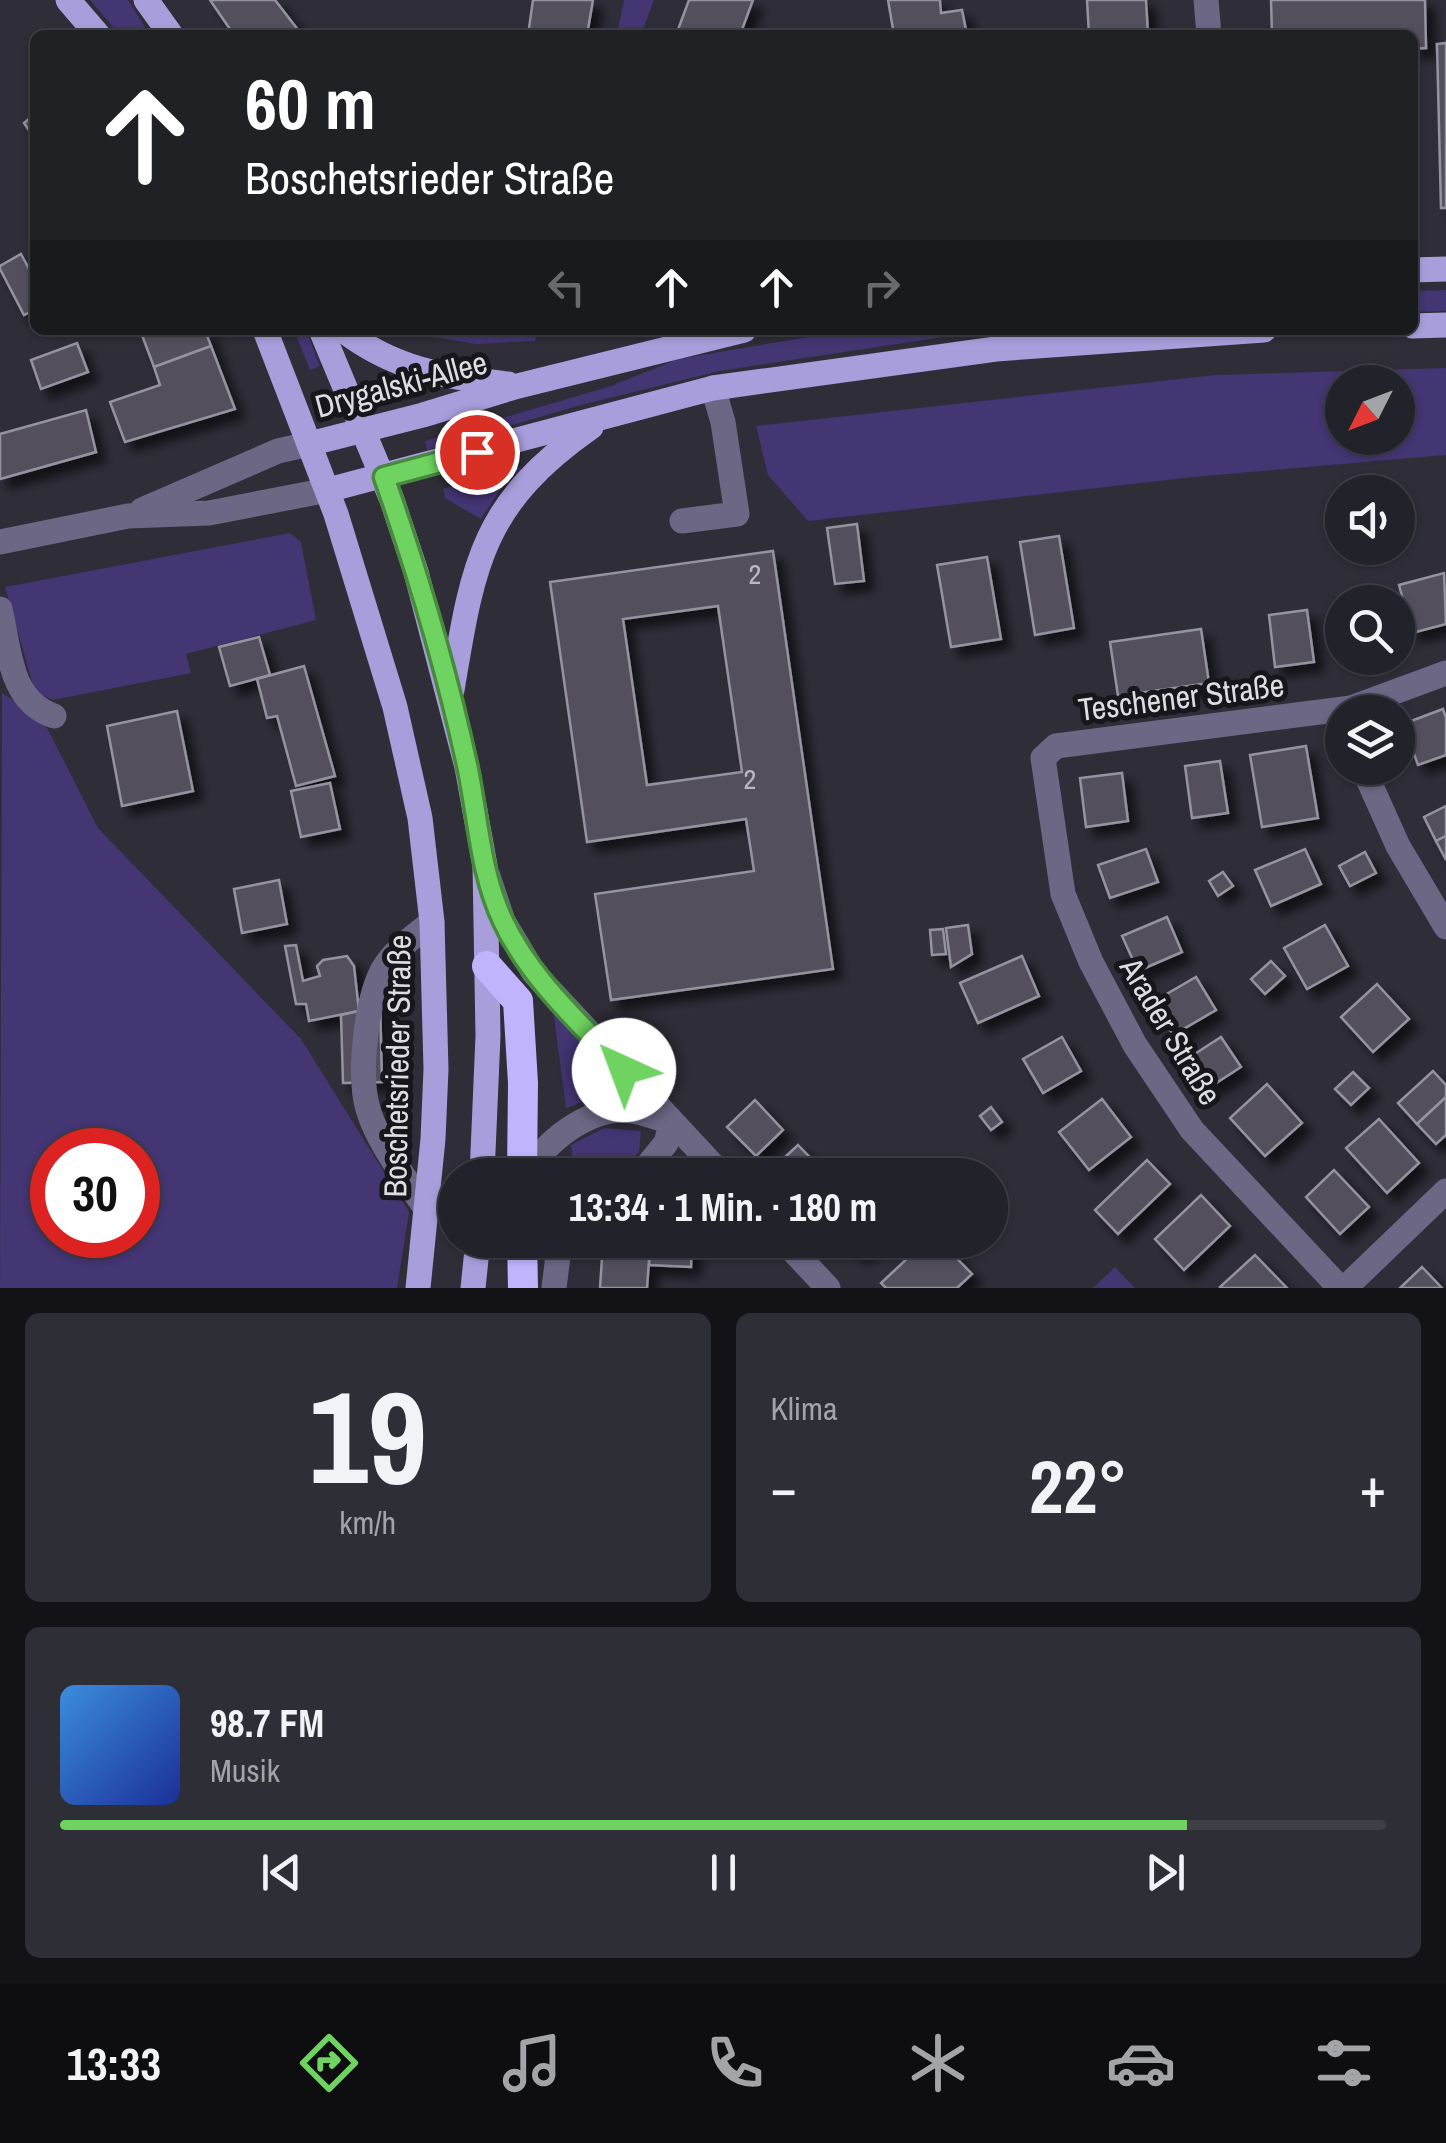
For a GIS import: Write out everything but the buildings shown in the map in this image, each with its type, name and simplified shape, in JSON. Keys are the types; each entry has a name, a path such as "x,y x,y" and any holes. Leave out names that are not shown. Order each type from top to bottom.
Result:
{"highway":[{"path":"487,966 518,1000 522,1158"},
{"path":"522,1258 522,1288"}],"main road":[{"path":"146,0 167,30"},
{"path":"79,2 95,30"},
{"path":"1418,270 1446,270"},
{"path":"1418,326 1446,325"},
{"name":"Boschetsrieder Straße","path":"267,335 328,490 396,707 420,818 432,922 436,1068 428,1210 418,1288"},
{"path":"323,335 384,477 416,572 468,767 485,866 488,1036 483,1158"},
{"path":"351,335 421,372 518,386"},
{"name":"Drygalski-Allee","path":"309,444 724,335"},
{"path":"328,490 713,388 996,349 1193,335"},
{"path":"451,700 472,584 494,524 512,495 557,450 608,414"},
{"path":"473,1288 476,1258"}],"street":[{"path":"1206,0 1209,30"},
{"path":"682,521 737,514 713,388"},
{"path":"128,516 278,451 309,444"},
{"path":"0,542 128,516 209,513 328,490"},
{"path":"0,609 20,692 35,710 54,716"},
{"name":"Teschener Straße","path":"1390,695 1446,673"},
{"name":"Teschener Straße","path":"1043,758 1056,746 1325,713"},
{"name":"Arader Straße","path":"1043,758 1064,894 1092,962 1135,1044 1192,1130 1342,1288"},
{"path":"1371,785 1398,846 1446,927"},
{"path":"485,866 502,920 534,973 706,1158"},
{"path":"428,1210 402,1176 367,1108 364,1035 383,969 412,937 432,922"},
{"path":"540,1158 576,1125 604,1112 627,1110 672,1122"},
{"path":"654,1158 666,1143 672,1122"},
{"path":"1342,1288 1446,1191"},
{"path":"554,1288 558,1258"},
{"path":"799,1258 828,1288"}],"shaded area":[{"path":"90,0 128,0 147,30 116,30"},
{"path":"624,0 654,0 643,30 618,30"},
{"path":"1446,290 1446,311 1418,312 1418,291"},
{"path":"296,335 308,335 320,366 310,370"},
{"path":"536,335 535,341 476,344 429,336"},
{"path":"820,335 956,335 720,371 581,405 427,450 425,441 611,386 678,359"},
{"path":"1446,368 1446,455 1193,477 808,521 768,475 756,426 1215,375 1325,372 1325,455 1415,455 1415,369"},
{"path":"522,467 500,490 481,519 445,498 443,489"},
{"path":"290,533 301,542 316,620 186,654 191,673 53,700 35,692 5,587"},
{"path":"2,693 42,718 98,828 301,1039 409,1212 397,1288 0,1288"},
{"path":"552,1002 626,1082 621,1095 598,1096 566,1108"},
{"path":"604,1128 641,1131 639,1152 632,1158 572,1158 571,1145"},
{"path":"1115,1267 1135,1288 1093,1288"}],"route":[{"path":"477,452 384,477 416,572 451,700 468,767 485,866 502,920 534,973 624,1070"}]}
